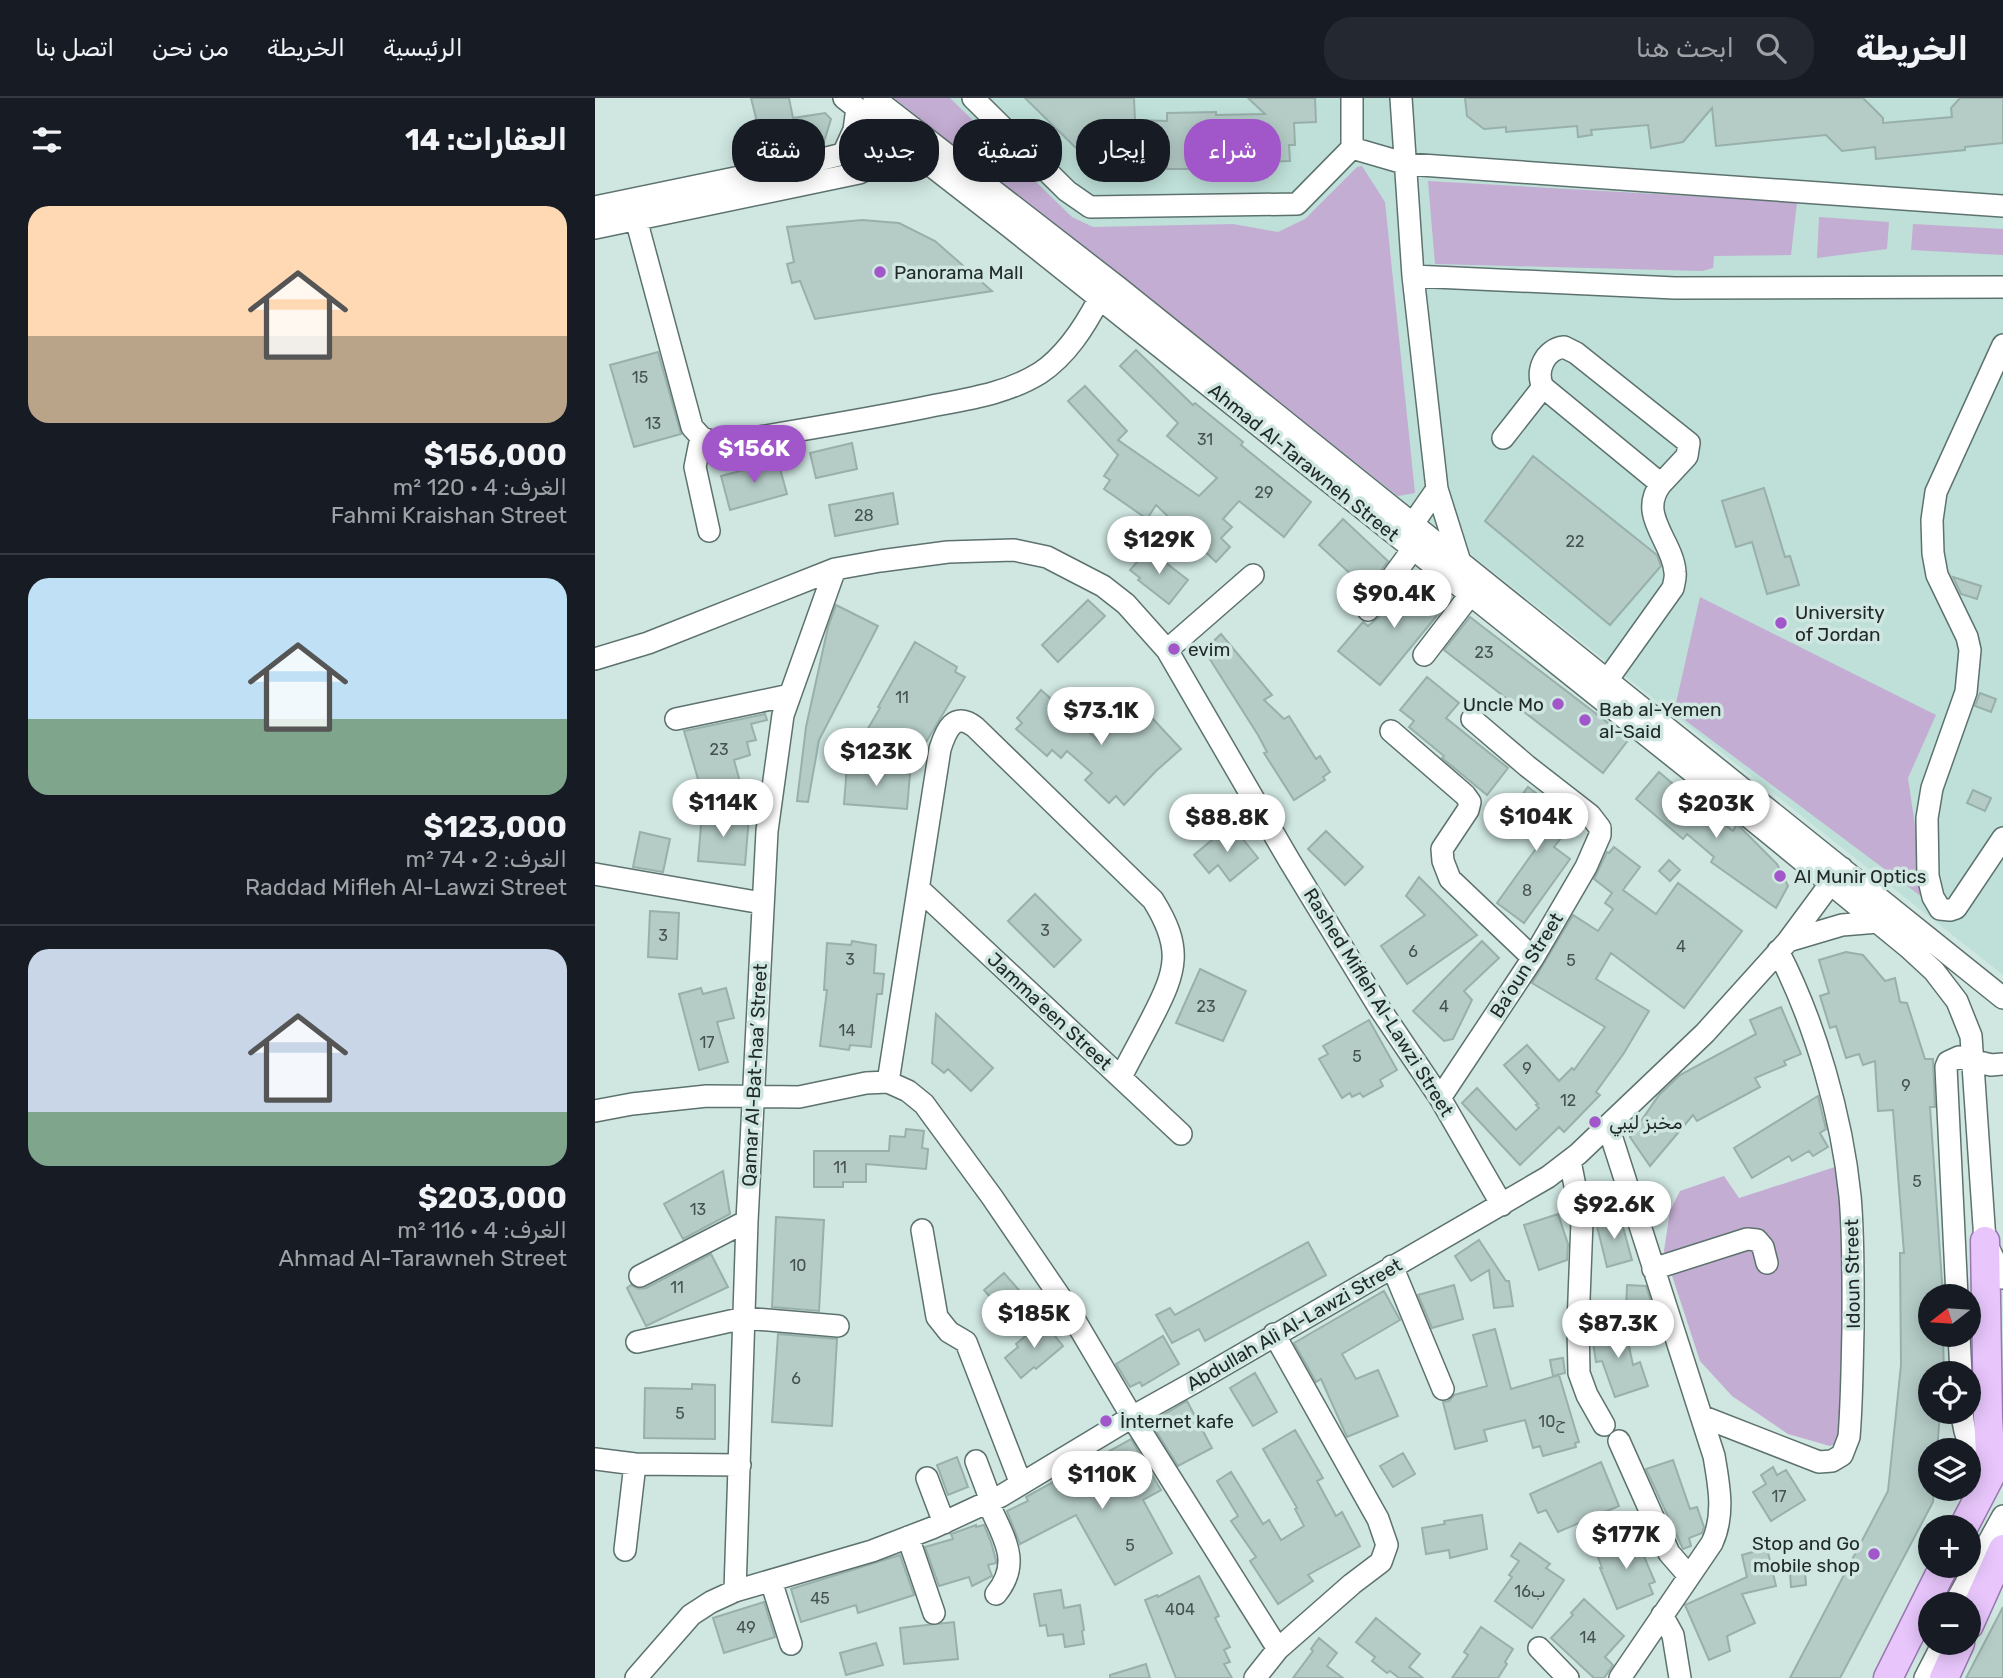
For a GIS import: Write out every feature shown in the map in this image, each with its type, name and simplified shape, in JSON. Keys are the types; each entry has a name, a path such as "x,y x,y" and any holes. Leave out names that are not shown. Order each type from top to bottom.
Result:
{"main road":[{"path":"1970,1515 1997,1461 1988,1417 1986,1241"},
{"path":"1981,1598 2003,1549"},
{"path":"1888,1678 1938,1578"},
{"path":"1944,1678 1955,1655"}],"street":[{"path":"973,98 1067,191 1090,207 1297,204 1352,148 1352,98"},
{"path":"1401,98 1413,275 1437,489 1460,562"},
{"path":"856,119 858,101"},
{"name":"Ahmad Al-Tarawneh Street","path":"858,101 885,119"},
{"path":"1352,148 1407,164 2003,206"},
{"path":"595,207 798,166 839,155"},
{"name":"Ahmad Al-Tarawneh Street","path":"939,159 1119,288 1412,525 1608,679 1835,876 1878,922 1908,947 1949,988 1971,1036 1986,1241 2003,1278"},
{"name":"Ahmad Al-Tarawneh Street","path":"939,171 1784,845 1835,876 2003,998"},
{"path":"939,176 946,179"},
{"path":"595,228 839,177"},
{"path":"636,219 692,427 701,437 717,444 855,421 989,395 1013,387 1041,372 1065,350 1086,325 1099,299"},
{"path":"1413,275 1675,288 2003,287"},
{"path":"2003,345 1936,492 1932,520 1937,575 1967,637 1970,650 1966,692 1932,788 1927,818 1928,876 1933,897 1940,909 1956,908 2003,838"},
{"path":"1608,679 1674,588 1675,570 1659,530 1653,495 1687,456 1690,448 1683,437 1576,353 1565,347 1555,349 1538,372 1543,387 1661,484"},
{"path":"1503,438 1543,387"},
{"path":"701,437 695,467 709,531"},
{"path":"1412,525 1437,489"},
{"path":"1368,610 1413,549"},
{"name":"Rashed Mifleh Al-Lawzi Street","path":"595,659 648,643 835,569 948,552 1014,550 1047,557 1103,586 1126,604 1167,650 1309,892 1440,1098 1502,1205"},
{"name":"Qamar Al-Bat-haa’ Street","path":"735,1591 747,1221 762,903 773,773 783,715 835,569"},
{"path":"1167,650 1253,575"},
{"path":"1425,655 1470,595"},
{"path":"676,719 790,695"},
{"name":"Ba’oun Street","path":"1440,1098 1533,958 1586,867 1598,843 1600,828 1590,815 1472,719"},
{"path":"888,1082 940,748 952,724 965,721 985,736 1153,900 1166,920 1173,948 1172,977 1121,1077"},
{"path":"1391,731 1470,802 1468,810 1442,849 1447,874 1533,958"},
{"path":"595,874 762,903"},
{"name":"Abdullah Ali Al-Lawzi Street","path":"636,1678 691,1615 711,1602 735,1591 872,1551 989,1502 1132,1416 1502,1205 1570,1161 1705,1033 1783,946 1835,876"},
{"name":"Jamma’een Street","path":"919,889 1181,1134"},
{"path":"1783,946 1842,925 1878,922"},
{"name":"Idoun Street","path":"1701,1416 1819,1462 1832,1461 1842,1455 1849,1437 1853,1267 1850,1193 1820,1053 1783,946"},
{"path":"1956,1284 1946,1067 1948,1062 1959,1057 1991,1065 2003,1064"},
{"path":"595,1111 707,1096 799,1097 866,1083 888,1082 908,1091 924,1104 985,1186 1067,1307 1278,1649"},
{"path":"1608,1126 1701,1416 1719,1481 1720,1515 1712,1543 1619,1678"},
{"path":"1570,1161 1583,1221 1578,1325 1579,1373 1591,1404 1604,1425"},
{"path":"640,1276 747,1221"},
{"path":"922,1230 937,1317 949,1332 966,1342 1021,1484"},
{"path":"1653,1269 1747,1238 1757,1240 1763,1247 1767,1263"},
{"path":"1392,1266 1443,1389"},
{"path":"637,1342 744,1318 838,1326"},
{"path":"1255,1678 1278,1649 1381,1562 1387,1545 1378,1519 1274,1334"},
{"path":"1964,1424 1970,1448 1979,1461 1997,1461"},
{"path":"1619,1441 1669,1553 1689,1576"},
{"path":"595,1459 635,1464 740,1465"},
{"path":"975,1461 1010,1558 1009,1572 996,1594"},
{"path":"625,1550 635,1464"},
{"path":"927,1478 944,1523"},
{"path":"1961,1592 2003,1516"},
{"path":"1971,1592 2003,1528"},
{"path":"908,1537 934,1613"},
{"path":"771,1581 791,1644"},
{"path":"1662,1615 1673,1635 1681,1678"},
{"path":"1539,1648 1568,1678"},
{"path":"1916,1678 1928,1655"},
{"path":"1925,1678 1937,1655"}],"shaded area":[{"name":"University of Jordan","path":"894,98 2003,98 2003,975 1000,182 1062,182 1062,119 953,119 953,145 939,134 939,119 921,119"},
{"path":"894,98 950,98 972,119 953,119 953,145 939,134 939,119 921,119"},
{"path":"1362,166 1385,202 1415,493 1398,496 1000,182 1036,182 1072,217 1093,227 1233,224 1278,232 1305,219 1357,167"},
{"path":"1428,181 1797,202 1791,255 1714,256 1713,268 1702,271 1435,264"},
{"path":"1819,217 1889,222 1887,249 1817,258"},
{"path":"1913,224 2003,229 2003,255 1911,250"},
{"path":"1700,597 1936,715 1908,778 1926,900 1674,712"},
{"path":"1841,1165 1850,1223 1842,1442 1830,1446 1788,1434 1732,1396 1700,1361 1664,1251 1670,1211 1680,1191 1724,1176 1739,1198"}],"building":[{"path":"751,98 789,98 793,118 825,113 831,119 825,138 825,119 756,119"},
{"path":"1025,98 1134,98 1135,119 1076,119 1076,148 1062,134 1062,119 1046,119"},
{"path":"1248,98 1315,98 1316,122 1294,123 1295,145 1289,145 1290,161 1281,161 1281,119 1184,119 1184,169 1170,169 1170,119 1167,119 1167,113 1265,114"},
{"path":"1465,98 1863,98 1883,118 1883,123 1952,117 1951,108 1960,98 2003,98 2003,143 1965,147 1965,150 1876,159 1875,147 1842,151 1826,135 1716,146 1712,108 1683,142 1651,148 1648,125 1591,130 1592,135 1578,137 1577,126 1506,132 1506,127 1484,129 1467,116"},
{"name":"Panorama Mall","path":"862,220 899,223 935,241 992,291 815,319 800,281 792,283 787,264 794,262 787,227"},
{"path":"1136,350 1193,405 1195,403 1243,442 1241,445 1311,502 1284,537 1239,501 1223,519 1232,527 1221,538 1230,547 1216,562 1156,505 1147,519 1104,489 1110,480 1104,476 1118,455 1068,401 1085,386 1127,431 1118,440 1199,496 1217,478 1167,436 1178,423 1120,366"},
{"path":"658,352 681,434 634,447 610,365"},
{"path":"852,443 857,469 816,478 810,453"},
{"path":"1533,456 1657,555 1661,566 1610,625 1485,521"},
{"path":"778,461 787,494 730,510 721,476"},
{"path":"1764,488 1785,557 1790,556 1799,585 1767,594 1752,542 1736,547 1722,501"},
{"path":"893,493 898,524 835,536 829,505"},
{"path":"1343,519 1388,561 1367,589 1319,545"},
{"path":"1148,549 1188,580 1169,604 1138,580 1140,578 1130,570"},
{"path":"1413,572 1448,602 1380,685 1338,651 1363,622 1368,626 1378,618"},
{"path":"1953,577 1981,586 1977,599 1961,594"},
{"path":"1088,600 1105,616 1058,662 1042,645"},
{"path":"836,605 878,626 819,740 808,802 797,801 806,727 828,627"},
{"path":"1470,617 1629,739 1603,773 1444,650"},
{"path":"1221,634 1272,695 1264,700 1284,719 1289,716 1316,759 1320,756 1330,772 1323,777 1325,780 1294,800 1264,753 1267,752 1258,735 1204,650"},
{"path":"915,642 957,667 955,672 965,677 922,749 913,744 912,750 890,737 886,744 866,732"},
{"path":"1427,677 1459,703 1446,718 1508,768 1487,795 1409,727 1414,721 1400,710"},
{"path":"1041,690 1100,742 1140,705 1181,749 1124,805 1116,796 1109,803 1085,780 1092,773 1067,751 1061,758 1052,750 1047,756 1016,729 1022,723 1017,718"},
{"path":"1980,693 1996,699 1991,712 1975,706"},
{"path":"765,714 767,720 751,724 756,740 747,742 750,755 734,760 743,793 705,803 684,731"},
{"path":"847,765 910,774 907,809 844,804"},
{"path":"1659,772 1708,814 1709,812 1733,831 1737,824 1777,864 1788,886 1776,908 1711,862 1714,857 1687,834 1683,839 1636,799"},
{"path":"1528,787 1574,822 1554,847 1570,859 1524,923 1497,903 1540,843 1505,816"},
{"path":"1973,790 1991,798 1985,811 1967,803"},
{"path":"702,813 749,817 745,865 698,861"},
{"path":"1231,824 1258,858 1230,881 1218,865 1209,873 1194,855"},
{"path":"1326,831 1363,867 1345,885 1308,849"},
{"path":"640,832 670,839 663,872 633,867"},
{"path":"1614,847 1640,867 1623,890 1656,914 1678,883 1742,931 1684,1008 1611,953 1596,979 1649,1011 1596,1092 1600,1095 1564,1132 1559,1127 1520,1165 1462,1103 1477,1088 1516,1130 1539,1108 1504,1065 1527,1045 1559,1081 1572,1068 1574,1070 1605,1027 1532,983 1573,915 1598,931 1613,909 1605,903 1612,893 1594,879 1607,852"},
{"path":"1669,860 1680,870 1670,881 1659,871"},
{"path":"1419,877 1477,935 1407,984 1381,946 1425,915 1406,896"},
{"path":"1035,894 1081,940 1054,967 1008,921"},
{"path":"650,911 679,913 677,959 648,957"},
{"path":"852,941 876,945 874,973 884,974 882,994 877,994 871,1047 850,1045 849,1050 820,1046 827,990 824,990 827,943 851,945"},
{"path":"1482,941 1499,958 1464,991 1472,1000 1453,1039 1444,1041 1413,1011"},
{"path":"1846,952 1863,955 1885,981 1895,978 1900,1002 1907,1003 1925,1059 1933,1059 1935,1107 1930,1107 1942,1284 1918,1284 1918,1348 1943,1348 1944,1361 1918,1361 1918,1424 1939,1424 1938,1438 1918,1438 1918,1501 1933,1502 1926,1515 1918,1515 1918,1530 1840,1678 1790,1678 1888,1491 1901,1365 1900,1253 1904,1253 1893,1110 1878,1111 1875,1061 1863,1065 1859,1054 1846,1058 1836,1026 1830,1028 1820,996 1829,993 1819,960"},
{"path":"1200,969 1246,991 1223,1041 1176,1023"},
{"path":"701,988 703,994 726,988 734,1018 717,1022 728,1062 699,1070 679,994"},
{"path":"1781,1007 1801,1054 1784,1061 1786,1065 1755,1078 1760,1087 1697,1121 1693,1115 1650,1166 1630,1137 1659,1095 1680,1075 1756,1034 1750,1020"},
{"path":"936,1014 993,1068 971,1091 948,1069 944,1073 932,1063"},
{"path":"1369,1020 1397,1070 1380,1080 1383,1086 1363,1097 1360,1093 1352,1097 1350,1093 1342,1098 1319,1059 1328,1054 1323,1046"},
{"path":"1818,1096 1826,1129 1820,1133 1828,1147 1813,1156 1809,1151 1792,1161 1789,1156 1752,1178 1734,1148"},
{"path":"906,1129 924,1131 922,1148 928,1149 926,1169 866,1164 866,1182 843,1182 843,1187 814,1187 814,1151 889,1151 890,1136 905,1137"},
{"path":"723,1171 730,1214 683,1239 664,1204"},
{"path":"1558,1214 1568,1244 1567,1260 1539,1270 1524,1225"},
{"path":"1620,1216 1632,1260 1607,1267 1596,1222"},
{"path":"776,1217 824,1220 819,1311 772,1307"},
{"path":"1479,1240 1506,1281 1509,1281 1513,1306 1494,1308 1489,1270 1471,1281 1455,1256"},
{"path":"1308,1242 1326,1275 1205,1341 1199,1329 1172,1343 1156,1315 1170,1308 1175,1315"},
{"path":"711,1254 728,1287 646,1326 627,1288 631,1285 639,1289 646,1288"},
{"path":"1004,1273 1025,1297 1005,1314 984,1290"},
{"path":"1454,1285 1463,1319 1432,1328 1418,1295"},
{"path":"1627,1285 1646,1286 1655,1314 1626,1313"},
{"path":"1384,1291 1400,1320 1342,1354 1356,1379 1378,1370 1398,1416 1347,1437 1321,1379 1316,1382 1294,1343"},
{"path":"1043,1321 1063,1346 1021,1378 1005,1358 1018,1347 1016,1344"},
{"path":"1624,1323 1633,1365 1640,1362 1648,1386 1615,1397 1602,1361 1596,1362 1591,1330"},
{"path":"1495,1329 1511,1389 1559,1375 1579,1442 1575,1443 1576,1447 1543,1456 1540,1446 1533,1448 1525,1420 1484,1430 1487,1441 1455,1449 1443,1402 1449,1401 1454,1395 1487,1386 1473,1335"},
{"path":"778,1334 837,1339 832,1426 772,1422"},
{"path":"1163,1336 1179,1364 1142,1386 1140,1382 1130,1387 1116,1364"},
{"path":"1563,1358 1565,1373 1553,1376 1550,1360"},
{"path":"1255,1373 1277,1412 1253,1426 1230,1388"},
{"path":"692,1384 715,1385 715,1439 644,1438 645,1388 692,1389"},
{"path":"1187,1401 1212,1448 1178,1466 1156,1431 1163,1427 1158,1418"},
{"path":"1295,1430 1323,1478 1317,1481 1336,1516 1342,1512 1360,1546 1308,1575 1313,1581 1278,1604 1250,1561 1256,1557 1231,1521 1238,1516 1217,1481 1231,1472 1263,1524 1269,1520 1281,1540 1304,1526 1295,1509 1297,1508 1263,1449"},
{"path":"1131,1439 1161,1490 1143,1500 1172,1553 1115,1585 1076,1515 1020,1544 1007,1511 1028,1501 1026,1497"},
{"path":"1403,1453 1415,1474 1393,1487 1380,1466"},
{"path":"957,1457 968,1487 948,1495 937,1465"},
{"path":"1673,1460 1690,1509 1697,1507 1704,1527 1702,1533 1689,1538 1691,1546 1683,1549 1646,1469"},
{"path":"1601,1462 1619,1506 1558,1532 1546,1510 1538,1513 1530,1494"},
{"path":"1773,1467 1777,1475 1786,1470 1805,1500 1771,1521 1753,1492 1766,1484 1761,1475"},
{"path":"1482,1515 1487,1549 1450,1558 1449,1550 1426,1554 1422,1528 1445,1524 1444,1521"},
{"path":"976,1525 984,1525 991,1542 996,1560 996,1563 988,1565 992,1576 972,1586 969,1577 939,1586 925,1547 953,1539 951,1534"},
{"path":"1633,1531 1655,1582 1649,1584 1653,1594 1617,1609 1596,1552"},
{"path":"1520,1543 1550,1564 1546,1568 1564,1580 1532,1628 1495,1601 1512,1577 1509,1575 1519,1561 1511,1556"},
{"path":"1767,1548 1776,1586 1742,1594 1755,1623 1727,1636 1730,1651 1709,1660 1685,1605 1747,1577 1742,1555"},
{"path":"900,1555 914,1595 858,1613 856,1605 801,1622 791,1589"},
{"path":"1805,1571 1806,1585 1791,1587 1790,1573"},
{"path":"1199,1576 1219,1616 1215,1618 1230,1647 1224,1650 1230,1662 1224,1664 1232,1678 1176,1678 1145,1600 1157,1595 1158,1597"},
{"path":"1061,1590 1064,1608 1080,1605 1084,1644 1065,1647 1063,1634 1048,1636 1046,1625 1040,1626 1034,1594"},
{"path":"1584,1599 1624,1636 1605,1657 1613,1665 1604,1678 1594,1678 1551,1638"},
{"path":"764,1602 775,1637 724,1653 713,1618"},
{"path":"2003,1607 2003,1678 1966,1678 1978,1655 1981,1655 1981,1649"},
{"path":"1376,1618 1420,1654 1409,1667 1423,1678 1399,1678 1390,1671 1387,1673 1372,1661 1375,1657 1356,1642"},
{"path":"954,1622 958,1659 904,1664 900,1628"},
{"path":"1481,1627 1513,1649 1505,1662 1507,1664 1498,1678 1452,1678 1468,1655 1464,1652"},
{"path":"1319,1638 1337,1653 1327,1666 1343,1678 1293,1678 1313,1651 1311,1649"},
{"path":"876,1643 883,1665 846,1675 840,1653"},
{"path":"1146,1664 1150,1678 1110,1678 1110,1675"}],"place":[{"name":"Panorama Mall","path":"880,272"},
{"name":"University of Jordan","path":"1781,623"},
{"name":"evim","path":"1174,649"},
{"name":"Uncle Mo","path":"1558,704"},
{"name":"Bab al-Yemen al-Said","path":"1585,720"},
{"name":"Al Munir Optics","path":"1780,876"},
{"name":"مخبز ليبي","path":"1595,1122"},
{"name":"İnternet kafe","path":"1106,1421"},
{"name":"Stop and Go mobile shop","path":"1874,1554"}]}
